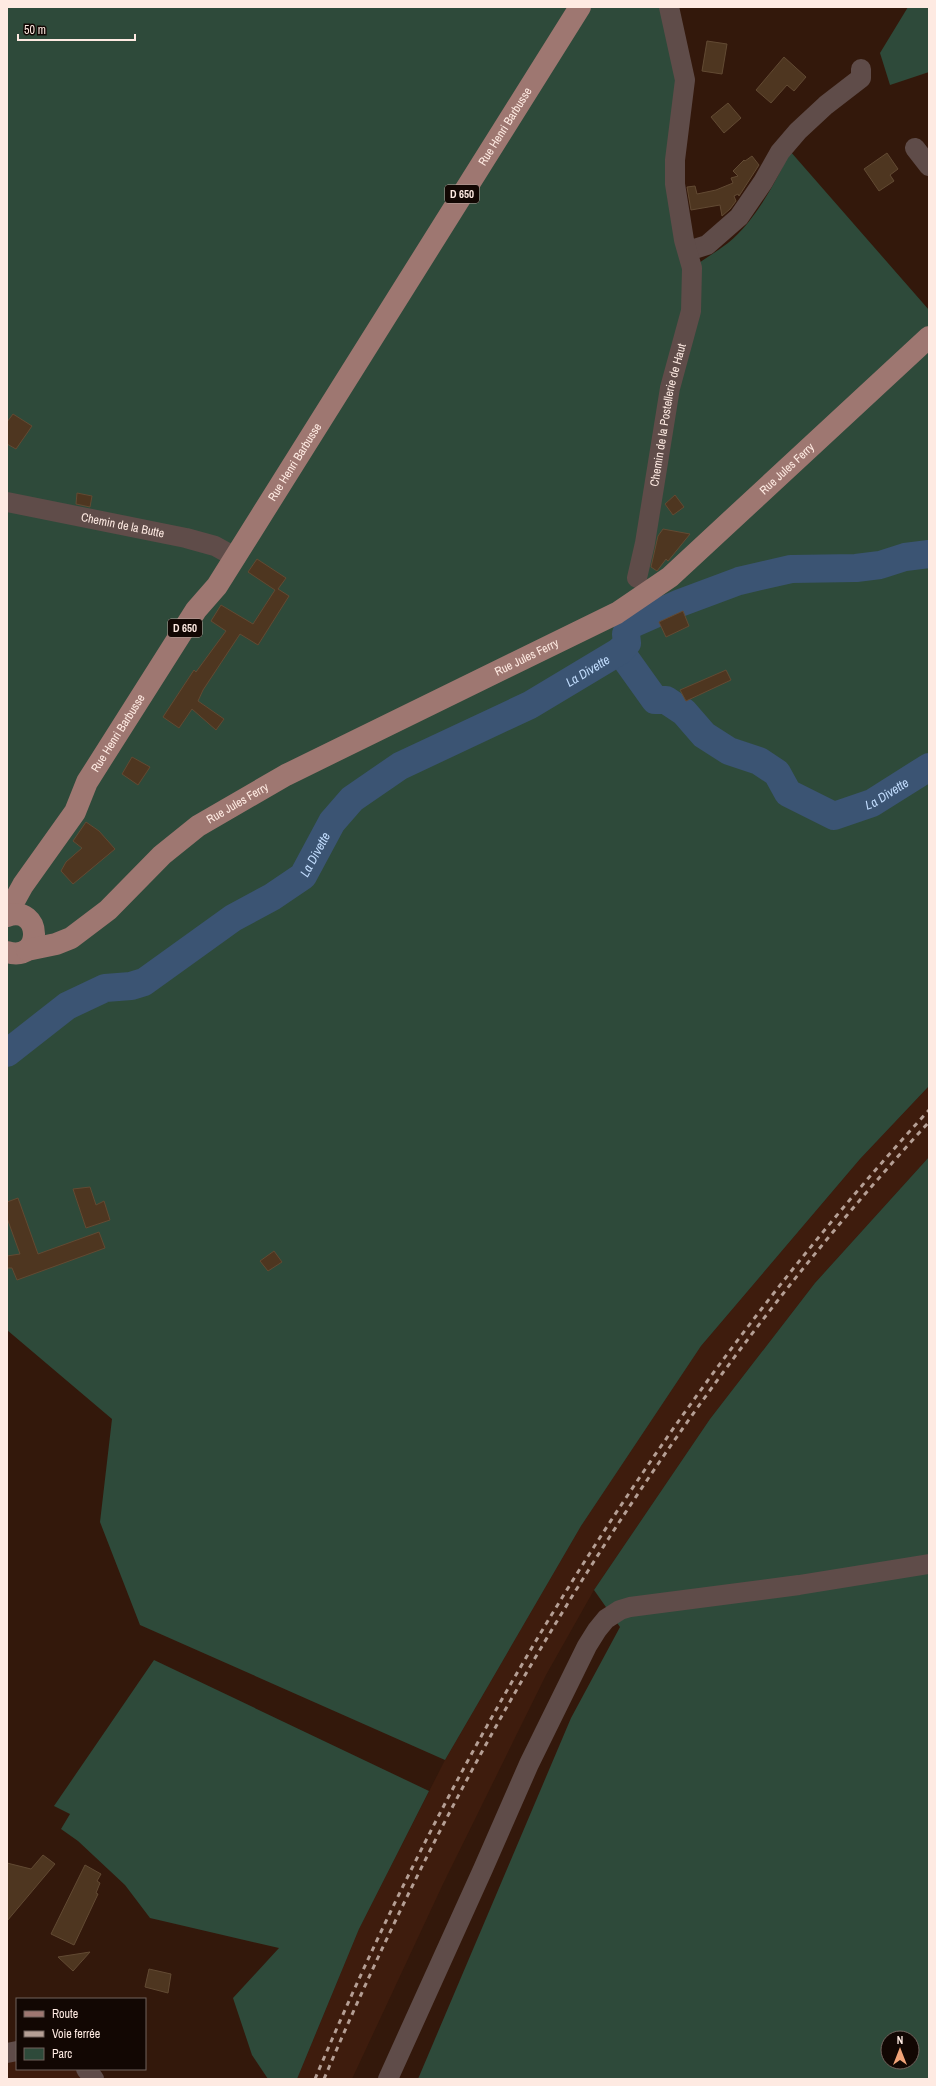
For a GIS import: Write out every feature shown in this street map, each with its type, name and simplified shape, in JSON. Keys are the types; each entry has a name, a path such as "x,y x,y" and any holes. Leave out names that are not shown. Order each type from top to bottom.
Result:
{"main road":[{"name":"Rue Henri Barbusse","path":"17,918 28,877 76,812 92,776 196,610 218,586 580,7"},
{"name":"Rue Jules Ferry","path":"13,953 71,938 108,910 162,855 198,826 234,803 286,775 617,614 670,577 826,430 929,337"},
{"name":"Rue Jules Ferry","path":"17,918 53,932 88,924"},
{"path":"13,953 34,938 17,918"}],"street":[{"name":"Chemin de la Postellerie de Haut","path":"637,578 645,543 670,388 691,311 692,268 684,240 675,184 675,160 685,80 669,7"},
{"path":"688,252 707,245 739,217 763,182 780,152 793,136 826,105 861,78 861,69"},
{"path":"915,148 929,166"},
{"name":"Chemin de la Butte","path":"7,502 186,538 215,546 235,557"},
{"path":"388,2079 529,1764 587,1646 597,1630 606,1620 620,1610 647,1603 799,1585 929,1564"},
{"path":"87,2070 94,2079"}],"shaded area":[{"path":"929,1086 929,1157 815,1283 710,1419 594,1590 546,1675 443,1884 352,2079 297,2079 359,1929 445,1760 581,1526 701,1346 860,1159"},
{"path":"16,2044 16,2070 98,2070 104,2079 7,2079 7,2046"}],"green space":[{"path":"7,7 669,7 692,268 728,243 747,224 764,200 790,151 929,310 929,1086 860,1159 701,1346 581,1526 445,1760 140,1625 100,1522 112,1419 7,1330"},
{"path":"908,7 929,7 929,72 890,85 880,53"},
{"path":"929,1157 929,2079 418,2079 571,1718 620,1627 594,1590 710,1419 815,1283"},
{"path":"154,1660 429,1791 359,1929 297,2079 268,2079 252,2055 233,1998 279,1948 150,1918 125,1885 78,1841 61,1829 70,1814 54,1806"}],"building":[{"path":"707,41 727,44 722,74 702,71"},
{"path":"784,57 806,77 794,91 787,85 771,103 756,90"},
{"path":"728,103 741,118 724,133 711,117"},
{"path":"887,153 898,169 890,175 894,181 879,191 864,169"},
{"path":"752,156 759,165 739,196 738,194 734,196 736,201 730,209 722,216 720,205 691,210 687,187 695,186 697,194 716,190 733,183 731,178 738,176 733,171 744,160 745,161"},
{"path":"13,414 32,426 16,449 7,444 7,422"},
{"path":"77,493 92,496 90,507 76,504"},
{"path":"675,495 684,507 673,515 665,504"},
{"path":"663,529 690,534 668,561 666,559 657,571 651,567 658,536"},
{"path":"257,559 286,578 278,589 289,596 258,645 240,634 203,690 198,701 224,719 216,730 192,709 179,728 163,717 194,670 196,672 226,631 211,621 221,605 253,624 275,590 248,572"},
{"path":"683,611 689,626 666,637 659,622"},
{"path":"726,670 731,680 686,701 680,690"},
{"path":"132,757 150,767 138,785 122,774"},
{"path":"86,822 99,831 115,849 73,884 61,871 66,862 82,848 73,841"},
{"path":"90,1187 96,1205 104,1201 110,1220 86,1228 73,1189"},
{"path":"18,1198 38,1254 99,1232 105,1248 17,1280 12,1268 7,1268 7,1256 20,1254 7,1218 7,1202"},
{"path":"274,1251 282,1262 268,1271 260,1261"},
{"path":"43,1855 55,1864 7,1921 7,1863 31,1869"},
{"path":"85,1865 101,1874 97,1881 100,1883 96,1893 98,1894 74,1945 51,1934"},
{"path":"90,1952 73,1971 58,1957"},
{"path":"149,1969 171,1974 168,1993 145,1987"}],"waterway":[{"name":"La Divette","path":"7,1053 67,1006 105,988 131,986 144,982 233,918 272,897 303,876 332,822 352,799 400,766 530,705 620,651 627,643 626,634 630,625 680,603 739,581 791,569 856,568 880,565 905,557 929,554"},
{"name":"La Divette","path":"620,651 655,700 666,700 684,712 704,735 729,751 759,761 777,773 788,793 834,816 872,803 929,767"}],"railway":[{"path":"315,2079 374,1947 438,1818 506,1692 580,1568 660,1448 744,1332 834,1219 929,1110"},
{"path":"324,2079 382,1949 445,1822 513,1697 586,1575 664,1456 747,1341 835,1229 929,1122"}]}
